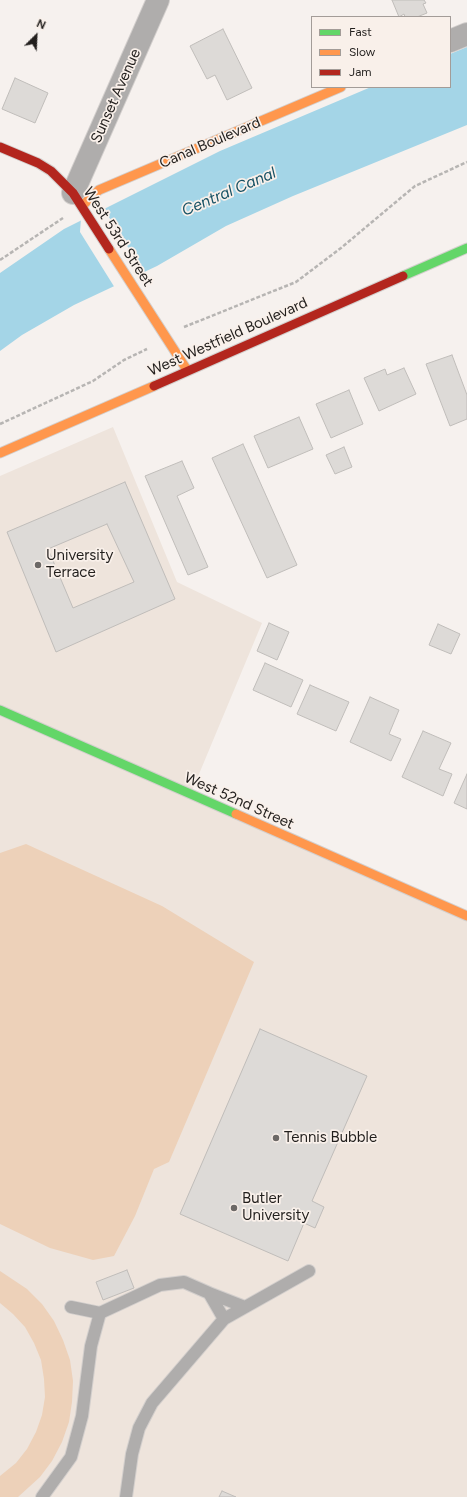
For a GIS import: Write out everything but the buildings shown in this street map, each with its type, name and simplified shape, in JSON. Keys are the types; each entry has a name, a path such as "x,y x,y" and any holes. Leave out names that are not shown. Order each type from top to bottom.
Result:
{"street":[{"name":"Sunset Avenue","path":"78,199 158,0"},
{"path":"451,41 467,34"},
{"name":"Canal Boulevard","path":"78,199 339,88"},
{"name":"West 53rd Street","path":"0,147 38,163 51,171 78,199 187,370"},
{"name":"West Westfield Boulevard","path":"0,453 467,248"},
{"name":"West 52nd Street","path":"0,710 467,916"}],"lane":[{"path":"126,1497 132,1454 139,1428 152,1403 224,1319 309,1271"},
{"path":"71,1306 100,1314 160,1285 184,1282 245,1307"},
{"path":"209,1293 224,1319"},
{"path":"42,1497 71,1457 82,1416 90,1346 100,1314"}],"path":[{"path":"189,323 296,282 341,248 415,186 467,162"},
{"path":"0,260 78,199"},
{"path":"0,424 83,386 124,360 132,357"}],"shaded area":[{"name":"Butler University","path":"113,427 177,582 262,623 189,798 467,919 467,1497 0,1497 0,476"},
{"path":"26,844 162,906 254,962 169,1162 154,1169 135,1216 114,1256 93,1260 50,1248 0,1224 0,853"},
{"path":"0,1271 27,1289 42,1304 54,1321 70,1360 73,1381 69,1422 62,1442 52,1461 40,1477 18,1497 0,1497 0,1476 16,1463 27,1449 36,1432 42,1415 45,1397 44,1379 41,1360 25,1327 0,1303"}],"water":[{"name":"Central Canal","path":"467,47 467,125 293,196 226,226 157,266 74,305 22,335 0,351 0,273 64,229 220,151 369,88 451,88 451,54"}],"pier":[{"path":"96,210 107,214 145,274 115,288 80,232 81,218"}],"traffic: fast":[{"path":"403,276 467,248"},
{"path":"0,710 236,814"}],"traffic: slow":[{"path":"83,205 99,190 339,88"},
{"path":"109,249 187,370"},
{"path":"0,453 154,386"},
{"path":"236,814 467,916"}],"traffic: jam":[{"path":"0,147 38,163 51,171 73,193 109,249"},
{"path":"154,386 403,276"}],"place":[{"name":"University Terrace","path":"38,565"},
{"name":"Tennis Bubble","path":"276,1138"},
{"name":"Butler University","path":"234,1208"}]}
